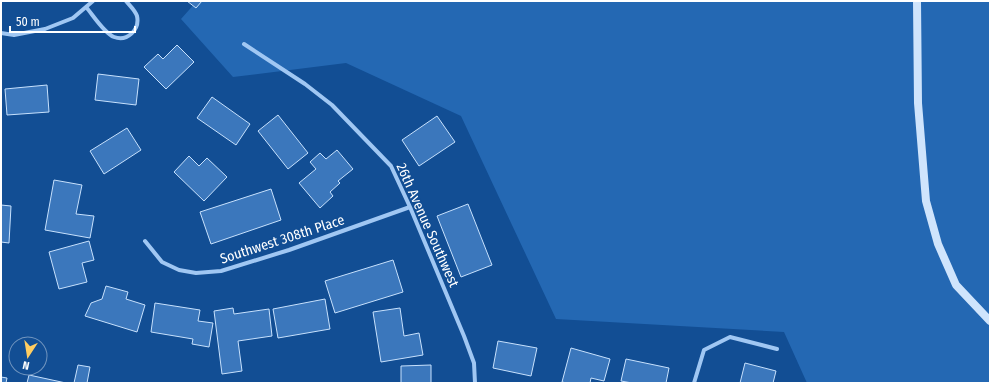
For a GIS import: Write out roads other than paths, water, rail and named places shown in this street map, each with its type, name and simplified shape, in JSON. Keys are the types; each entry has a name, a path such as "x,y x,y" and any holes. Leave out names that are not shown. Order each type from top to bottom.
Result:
{"main road":[{"path":"917,1 918,103 926,201 938,244 956,285 990,321"}],"street":[{"path":"1,34 14,34 45,29 73,18 93,1"},
{"path":"86,7 113,37 127,37 136,28 138,21 136,14 126,1"},
{"name":"26th Avenue Southwest","path":"244,44 305,84 332,105 391,166 410,207 464,336 474,363 475,383"},
{"name":"Southwest 308th Place","path":"145,241 162,262 179,270 196,273 221,271 289,250 410,207"},
{"path":"694,383 704,350 730,337 777,349"}]}
